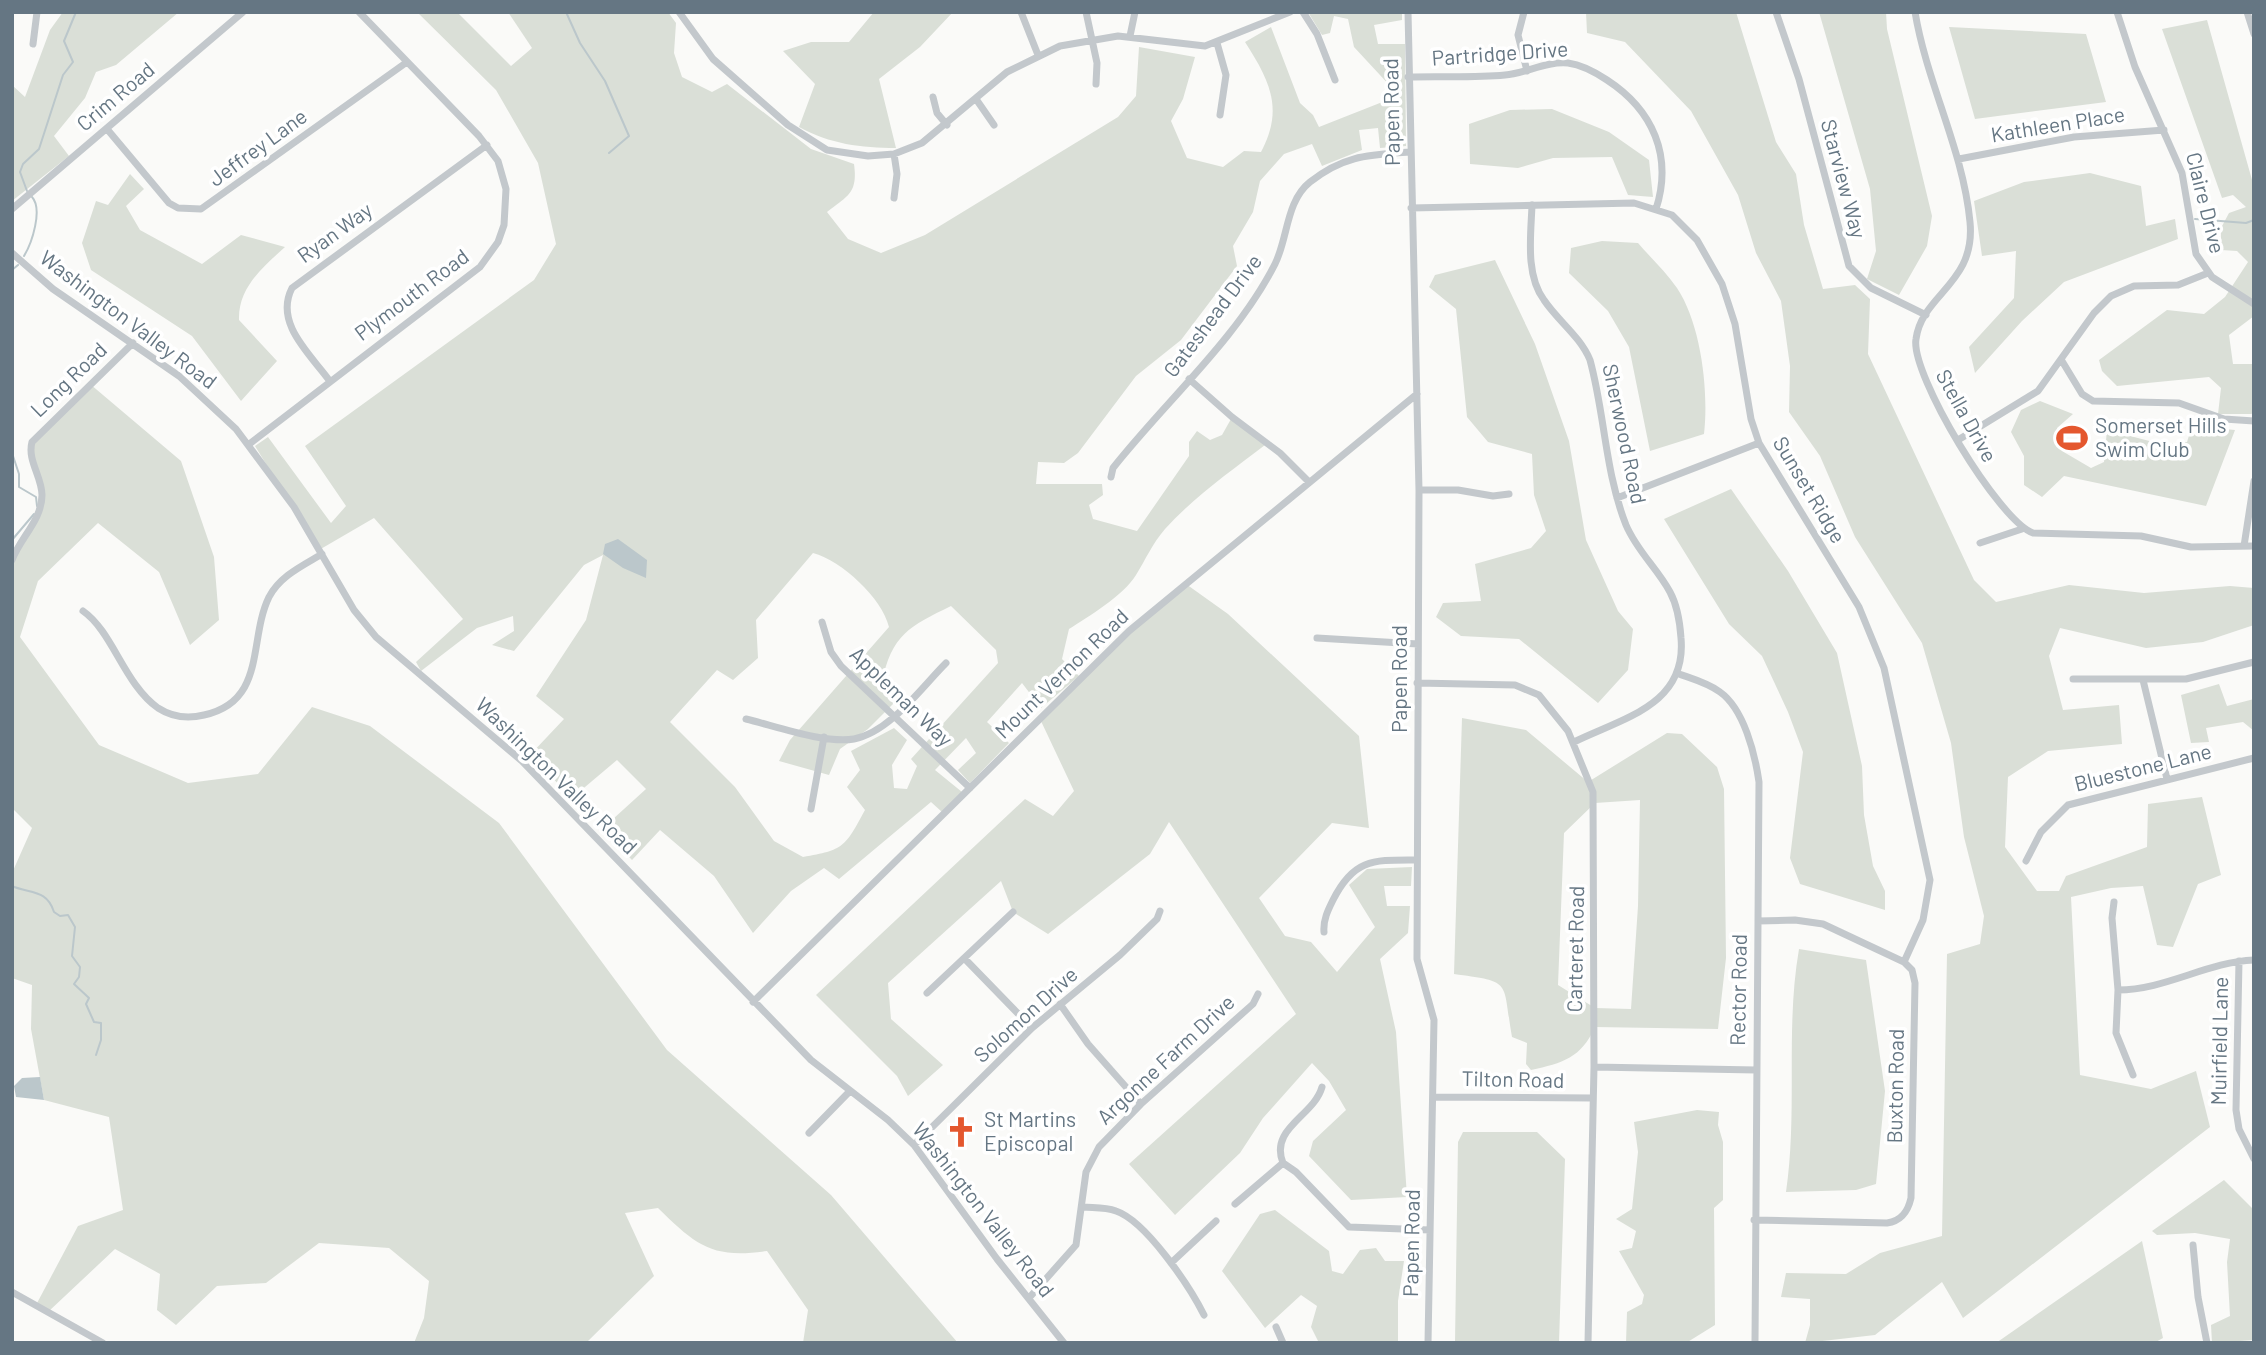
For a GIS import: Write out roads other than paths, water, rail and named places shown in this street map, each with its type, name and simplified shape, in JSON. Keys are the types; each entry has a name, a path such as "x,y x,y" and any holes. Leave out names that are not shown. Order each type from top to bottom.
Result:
{"street":[{"path":"33,44 37,12"},
{"name":"Crim Road","path":"12,209 243,12"},
{"name":"Plymouth Road","path":"248,445 329,380 465,280 490,256 504,225 506,199 502,171 487,145 359,12"},
{"path":"1021,12 1038,55"},
{"path":"1086,12 1097,63 1096,84"},
{"path":"1130,36 1135,12"},
{"path":"682,13 713,59 788,125 817,146 854,156 894,154 922,144 1007,72 1038,55 1091,39 1130,36 1186,46 1217,43 1290,12"},
{"path":"1303,12 1317,34 1335,80"},
{"name":"Papen Road","path":"1408,12 1410,208 1419,490 1417,966 1434,1020 1428,1343"},
{"path":"1524,12 1518,35 1527,71"},
{"name":"Starview Way","path":"1776,12 1799,79 1849,266 1871,288 1926,315"},
{"name":"Stella Drive","path":"1915,12 1959,159 1970,222 1967,256 1955,281 1926,315 1916,338 1917,359 1924,380 1985,486 2022,529"},
{"name":"Claire Drive","path":"2117,12 2135,67 2182,173 2196,254 2208,273 2254,304"},
{"path":"2247,12 2254,34"},
{"path":"1217,43 1227,83 1220,115"},
{"name":"Jeffrey Lane","path":"107,128 169,203 178,208 201,209 407,62"},
{"name":"Partridge Drive","path":"1408,77 1504,76 1555,63 1585,67 1618,87 1641,110 1653,127 1662,156 1662,187 1656,209"},
{"path":"933,97 937,113 947,125"},
{"path":"976,99 994,125"},
{"name":"Kathleen Place","path":"1959,159 2074,137 2164,130"},
{"name":"Ryan Way","path":"329,380 287,319 287,300 292,288 487,145"},
{"name":"Gateshead Drive","path":"1111,477 1113,468 1225,335 1270,272 1295,202 1303,188 1346,159 1410,152"},
{"path":"894,154 898,174 894,198"},
{"name":"Sunset Ridge","path":"1410,208 1634,203 1672,215 1689,229 1722,284 1735,324 1751,419 1759,443 1854,597 1884,668 1930,880 1929,899 1923,920 1904,962"},
{"name":"Sherwood Road","path":"1532,205 1535,282 1544,301 1581,344 1590,360 1617,499 1631,537 1674,601 1682,647 1679,674"},
{"name":"Washington Valley Road","path":"12,253 53,289 133,343 197,392 248,445 294,507 354,610 376,637 522,761 811,1060 888,1120 914,1145 1064,1343"},
{"path":"1958,440 2028,400 2062,361 2099,306 2119,290 2134,286 2178,285 2208,273"},
{"name":"Long Road","path":"12,560 40,508 42,496 32,456 32,442 133,343"},
{"path":"2062,361 2082,394 2093,401 2179,403 2224,419 2254,421"},
{"path":"1189,379 1232,417 1280,453 1309,482"},
{"name":"Mount Vernon Road","path":"754,1002 1129,631 1417,394"},
{"path":"1399,409 1412,411 1417,417"},
{"path":"1617,499 1759,443"},
{"path":"2244,546 2254,481"},
{"path":"1419,490 1458,490 1493,496 1509,494"},
{"path":"1980,543 2022,529 2049,536 2141,537 2191,547 2254,546"},
{"path":"83,611 93,621 138,688 155,706 180,717 210,714 236,698 248,681 265,607 273,590 291,573 322,554"},
{"name":"Appleman Way","path":"822,622 835,659 892,717 932,750 970,788"},
{"path":"1317,638 1418,644"},
{"path":"2073,679 2186,679 2254,662"},
{"path":"746,719 824,737 847,739 862,736 892,717 946,663"},
{"path":"1574,742 1659,700 1679,674"},
{"name":"Rector Road","path":"1679,674 1705,683 1725,696 1739,716 1753,753 1759,782 1755,1343"},
{"path":"2143,680 2167,779"},
{"name":"Carteret Road","path":"1417,683 1482,682 1515,685 1532,691 1552,708 1574,742 1593,792 1594,1067 1588,1343"},
{"path":"811,809 824,737"},
{"name":"Bluestone Lane","path":"2026,861 2041,832 2068,805 2254,758"},
{"path":"1324,932 1325,918 1340,886 1356,869 1375,861 1416,860"},
{"path":"2114,902 2112,918 2119,990 2116,1033 2133,1075"},
{"name":"Solomon Drive","path":"914,1145 1032,1028 1120,955 1157,919 1160,911"},
{"path":"927,993 1013,912"},
{"path":"1758,921 1795,920 1823,924 1904,962"},
{"path":"965,959 1032,1028"},
{"path":"2119,990 2140,989 2239,961 2254,960"},
{"name":"Muirfield Lane","path":"2239,961 2236,1111 2243,1139 2254,1159"},
{"name":"Buxton Road","path":"1754,1220 1887,1223 1897,1220 1907,1211 1911,1198 1915,983 1912,970 1904,962"},
{"name":"Argonne Farm Drive","path":"1029,1298 1072,1253 1079,1238 1084,1183 1091,1161 1109,1135 1253,1004 1258,994"},
{"path":"1060,1004 1088,1044 1141,1104"},
{"path":"1594,1067 1756,1070"},
{"path":"1322,1087 1318,1097 1283,1135 1279,1151 1283,1163 1296,1172 1349,1227 1430,1230"},
{"path":"809,1133 849,1092"},
{"name":"Tilton Road","path":"1433,1097 1593,1098"},
{"path":"1236,1205 1283,1163"},
{"path":"1083,1207 1104,1209 1125,1216 1188,1284 1204,1315"},
{"path":"1171,1263 1216,1221"},
{"path":"2193,1245 2200,1309 2207,1343"},
{"path":"12,1292 103,1343"},
{"path":"1276,1327 1283,1343"}],"waterway":[{"path":"27,191 20,172 23,164 39,149 63,75 73,62 64,41 76,12"},
{"path":"566,12 580,43 605,81 629,136 609,153"},
{"path":"24,256 33,235 36,218 37,209 32,197"},
{"path":"2195,219 2246,223 2254,220"},
{"path":"12,270 18,265"},
{"path":"12,453 19,474 19,487 36,497 37,506"},
{"path":"12,540 34,514"},
{"path":"12,886 37,893 47,899 54,912 60,916 68,915 75,927 72,956 80,967 79,977 74,984 89,998 86,1004 94,1022 101,1023 101,1040 96,1055"}],"place":[{"name":"Somerset Hills Swim Club","path":"2072,438"},
{"name":"St Martins Episcopal","path":"961,1132"}]}
